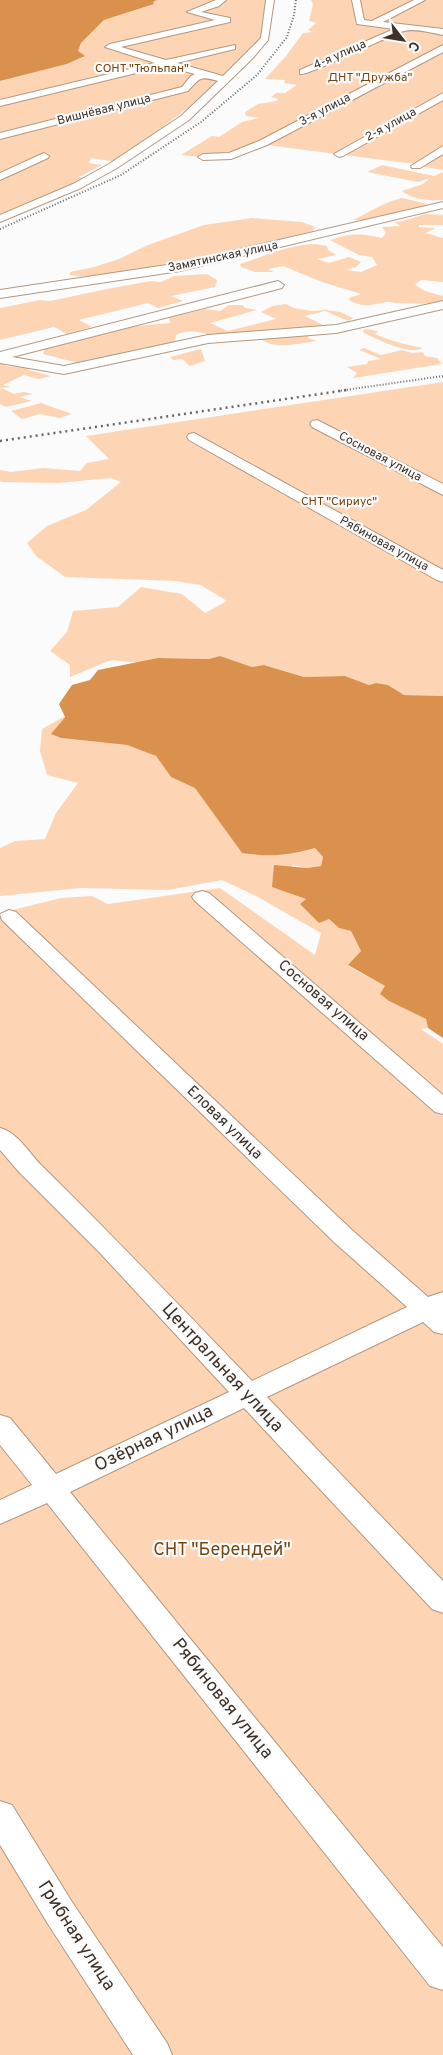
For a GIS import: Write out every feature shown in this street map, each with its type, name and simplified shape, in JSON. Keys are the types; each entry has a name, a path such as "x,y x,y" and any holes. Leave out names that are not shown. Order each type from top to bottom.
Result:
{"street":[{"path":"222,0 216,4 191,12 227,20 110,47 225,80"},
{"path":"0,219 77,186 114,166 184,118 225,80 265,38 270,0"},
{"path":"356,0 360,22 443,32"},
{"path":"372,24 422,0"},
{"name":"4-я улица","path":"303,72 337,55 404,28"},
{"path":"0,103 232,46"},
{"name":"3-я улица","path":"202,157 231,156 263,143 443,48"},
{"name":"Вишнёвая улица","path":"0,136 185,89 194,78 204,74"},
{"name":"2-я улица","path":"339,154 443,96"},
{"path":"0,136 13,142"},
{"path":"0,177 44,156 28,149"},
{"path":"416,166 443,149"},
{"name":"Замятинская улица","path":"0,294 180,267 443,206"},
{"path":"0,358 278,285"},
{"path":"0,358 64,370 208,339 336,329 443,305"},
{"name":"Сосновая улица","path":"317,424 443,490"},
{"name":"Рябиновая улица","path":"194,437 443,577"},
{"name":"Сосновая улица","path":"202,897 443,1107"},
{"name":"Еловая улица","path":"9,916 344,1236 437,1312"},
{"name":"Центральная улица","path":"0,1135 28,1167 109,1247 443,1601"},
{"name":"Озёрная улица","path":"0,1514 247,1394 437,1312"},
{"name":"Рябиновая улица","path":"0,1426 443,1974"},
{"name":"Грибная улица","path":"0,1815 60,1913 154,2055"}],"green space":[{"name":"СОНТ \"Тюльпан\"","path":"157,0 266,0 262,38 189,107 116,162 91,158 89,163 102,165 79,177 88,179 0,217 0,81 67,64 84,57 78,51 81,43 104,20 154,4 153,2"},
{"name":"ДНТ \"Дружба\"","path":"311,0 443,0 443,170 412,165 414,164 267,145 228,160 181,155 212,136 219,137 242,122 259,118 246,116 245,112 258,104 276,101 278,99 271,97 276,93 285,93 297,85 284,83 285,80 265,79 286,56 303,33 313,32 308,30 316,23 309,21 313,4"},
{"path":"382,165 434,176 443,172 443,200 421,199 402,191 423,184 430,178 418,182 367,172"},
{"path":"402,198 428,204 381,218 353,220 383,205"},
{"path":"425,214 443,215 443,225 419,225 419,227 435,228 426,233 443,238 443,282 421,280 415,285 425,291 443,296 443,304 389,302 368,305 360,304 350,301 349,298 361,294 322,282 283,266 268,269 274,272 255,272 241,267 240,264 283,249 317,244 327,246 328,250 336,255 317,259 329,263 349,257 361,262 356,267 346,270 361,272 377,265 372,257 359,255 330,240 356,235 382,238 386,233 382,227 401,226 394,222"},
{"path":"252,218 302,222 315,227 313,231 179,262 102,275 70,275 70,272 119,259 148,245 204,225"},
{"path":"207,274 217,280 215,287 171,296 183,301 158,308 148,303 79,320 92,327 67,334 54,327 0,340 0,308 40,300 50,301 151,281 161,282 174,276"},
{"path":"286,304 294,308 312,311 326,310 340,312 353,318 348,321 325,311 305,316 323,325 314,330 213,336 199,332 185,332 176,335 175,341 166,347 82,364 43,354 45,349 136,326 170,323 169,318 205,309 220,311 229,305 243,305 245,308 257,310 210,323 228,331 276,319 261,312 272,306"},
{"path":"363,330 378,331 375,334 393,341 423,348 410,350 393,346 364,333"},
{"path":"309,335 308,338 317,341 280,345 266,342 260,338"},
{"path":"364,348 381,355 402,350 412,353 423,352 425,356 437,358 442,364 353,378 357,373 347,367 367,364 368,361 381,359 359,350"},
{"path":"201,349 205,361 190,366 182,359 173,360 170,357"},
{"path":"0,363 7,366 28,368 29,370 51,376 39,379 24,375 3,385 11,387 0,388"},
{"name":"СНТ \"Сириус\"","path":"443,382 443,696 404,695 388,685 376,683 369,685 345,676 304,677 265,665 252,667 220,656 209,659 158,658 140,663 111,660 70,677 70,665 50,651 67,632 73,611 118,607 141,587 182,594 205,613 227,601 201,585 175,581 65,577 36,556 27,543 47,526 86,510 121,482 111,478 58,483 2,482 0,481 0,470 11,472 43,468 80,471 87,463 109,459 86,436"},
{"path":"2,388 14,394 24,392 33,394 19,397 32,401 6,407 0,404 0,389"},
{"path":"41,403 72,414 60,418 40,414 22,419 11,411"},
{"name":"СНТ \"Берендей\"","path":"65,716 52,734 61,738 127,745 156,756 171,777 195,787 242,853 279,855 315,848 323,857 321,866 307,868 292,865 306,899 301,904 329,919 339,928 351,931 361,951 348,966 385,986 389,1001 426,1019 428,1028 421,1029 443,1044 443,2055 0,2055 0,913 61,898 92,896 108,904 220,888 315,955 321,933 256,896 222,880 168,890 80,888 0,896 0,848 15,841 45,839 56,813 78,783 47,775 40,751 42,729"}],"shaded area":[{"path":"0,0 157,0 153,2 154,4 104,20 81,43 78,51 85,56 67,64 0,81"},
{"path":"220,656 252,667 264,665 304,677 345,676 369,685 376,683 388,685 404,695 443,696 443,1038 428,1028 426,1019 389,1001 380,994 385,986 348,965 361,951 351,931 339,928 329,919 319,923 300,904 306,899 272,887 274,865 307,868 321,866 323,857 315,848 279,855 242,853 195,788 171,777 156,756 127,745 61,738 51,734 65,717 59,704 72,685 90,680 98,670 158,658 209,659"}],"railway":[{"path":"0,229 121,175 201,122 257,75 287,37 294,15 296,0"},
{"path":"338,391 443,376"},
{"path":"0,441 347,390"}]}
